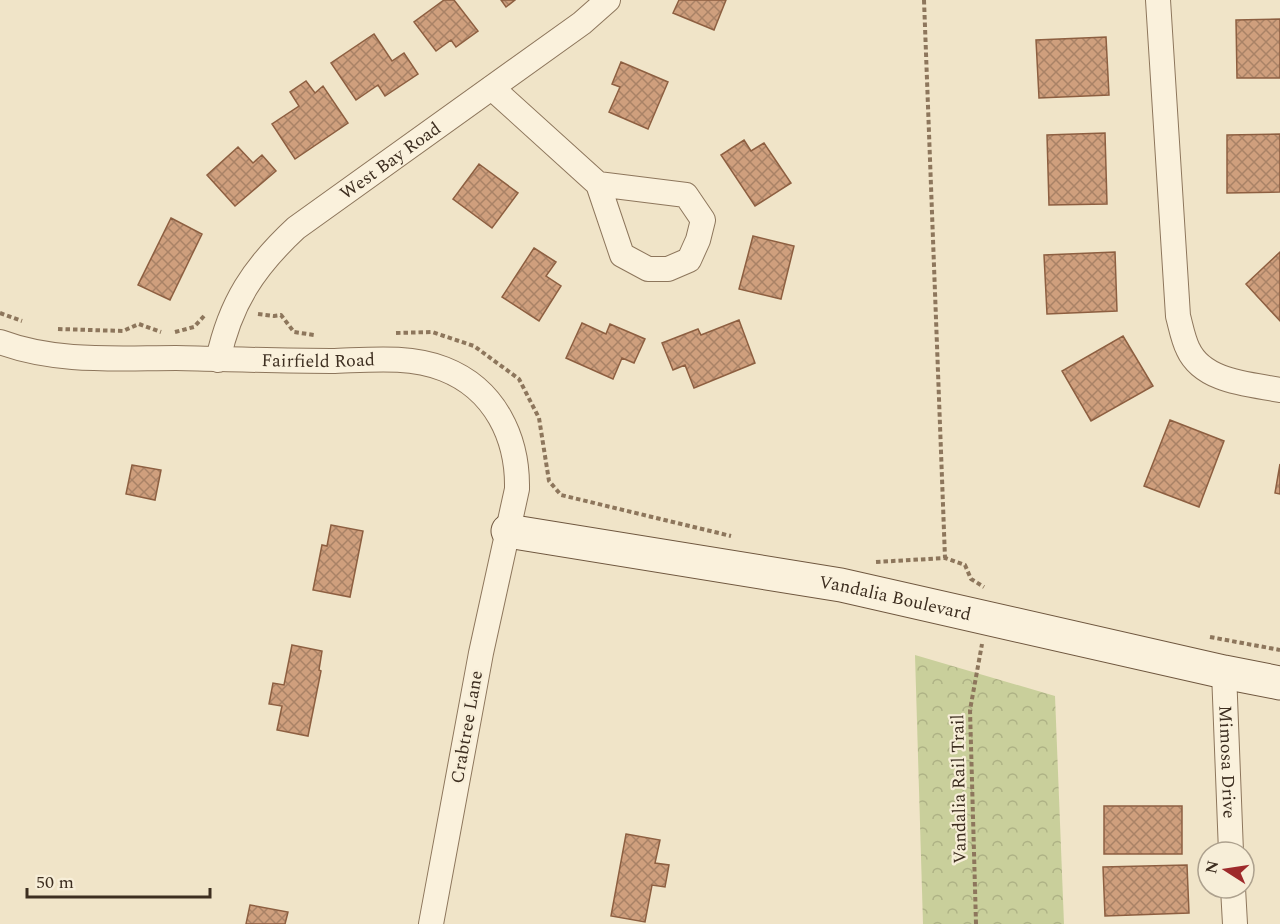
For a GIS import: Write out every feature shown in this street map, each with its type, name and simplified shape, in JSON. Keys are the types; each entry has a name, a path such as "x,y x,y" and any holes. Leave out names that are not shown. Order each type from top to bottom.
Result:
{"street":[{"name":"West Bay Road","path":"218,360 233,310 249,279 271,252 296,228 582,23 608,0"},
{"path":"1158,0 1178,316 1188,350 1200,365 1213,375 1280,390"},
{"path":"492,88 598,184 622,255 648,269 668,269 689,260 698,240 703,220 686,195 598,184"},
{"name":"Fairfield Road","path":"0,342 69,358 416,361 444,369 470,384 492,405 503,421 514,449 517,469 517,489 508,531"},
{"name":"Vandalia Boulevard","path":"508,531 841,585 1224,672 1280,682"},
{"name":"Crabtree Lane","path":"431,924 481,653 508,531"},
{"name":"Mimosa Drive","path":"1224,672 1231,840"},
{"path":"1234,900 1235,924"}],"path":[{"name":"Vandalia Rail Trail","path":"924,0 945,558 965,565 971,579 994,594 970,710 976,924"}],"green space":[{"path":"915,655 1055,696 1064,924 923,924"}],"building":[{"path":"444,0 454,0 478,31 456,47 451,40 436,51 414,22"},
{"path":"501,0 515,0 506,7"},
{"path":"679,0 726,0 714,30 673,13"},
{"path":"1280,19 1280,78 1237,78 1236,20"},
{"path":"374,34 392,61 404,53 418,74 385,96 378,85 356,100 331,63"},
{"path":"1106,37 1109,95 1039,98 1036,40"},
{"path":"621,62 668,82 648,129 609,112 620,87 612,84"},
{"path":"306,81 315,93 323,86 348,123 295,159 272,124 299,106 290,92"},
{"path":"1105,133 1107,204 1049,205 1047,135"},
{"path":"1280,134 1280,192 1227,193 1227,135"},
{"path":"744,140 751,151 764,143 791,183 755,206 721,155"},
{"path":"238,147 253,163 262,155 276,171 235,206 207,175"},
{"path":"479,164 518,193 492,228 453,199"},
{"path":"171,218 202,234 170,300 138,285"},
{"path":"753,236 794,246 781,299 739,289"},
{"path":"534,248 556,262 546,276 561,286 539,321 502,297"},
{"path":"1115,252 1117,311 1047,314 1044,255"},
{"path":"1280,252 1280,321 1246,284"},
{"path":"739,320 755,363 694,388 685,365 673,370 662,343 698,329 701,335"},
{"path":"582,323 606,334 610,324 645,339 634,363 622,358 613,379 566,358"},
{"path":"1123,336 1153,386 1091,421 1062,371"},
{"path":"1170,420 1224,441 1199,507 1144,486"},
{"path":"1280,464 1280,494 1275,493"},
{"path":"132,465 161,470 155,500 126,494"},
{"path":"331,525 363,531 350,597 313,590 322,545 327,546"},
{"path":"292,645 322,651 319,670 321,671 308,736 277,730 282,706 269,704 273,683 284,685"},
{"path":"1104,806 1182,806 1182,854 1104,854"},
{"path":"626,834 660,840 655,863 669,865 665,887 652,885 645,922 611,916"},
{"path":"1187,865 1189,913 1105,916 1103,867"},
{"path":"250,905 288,912 285,924 246,924"}]}
